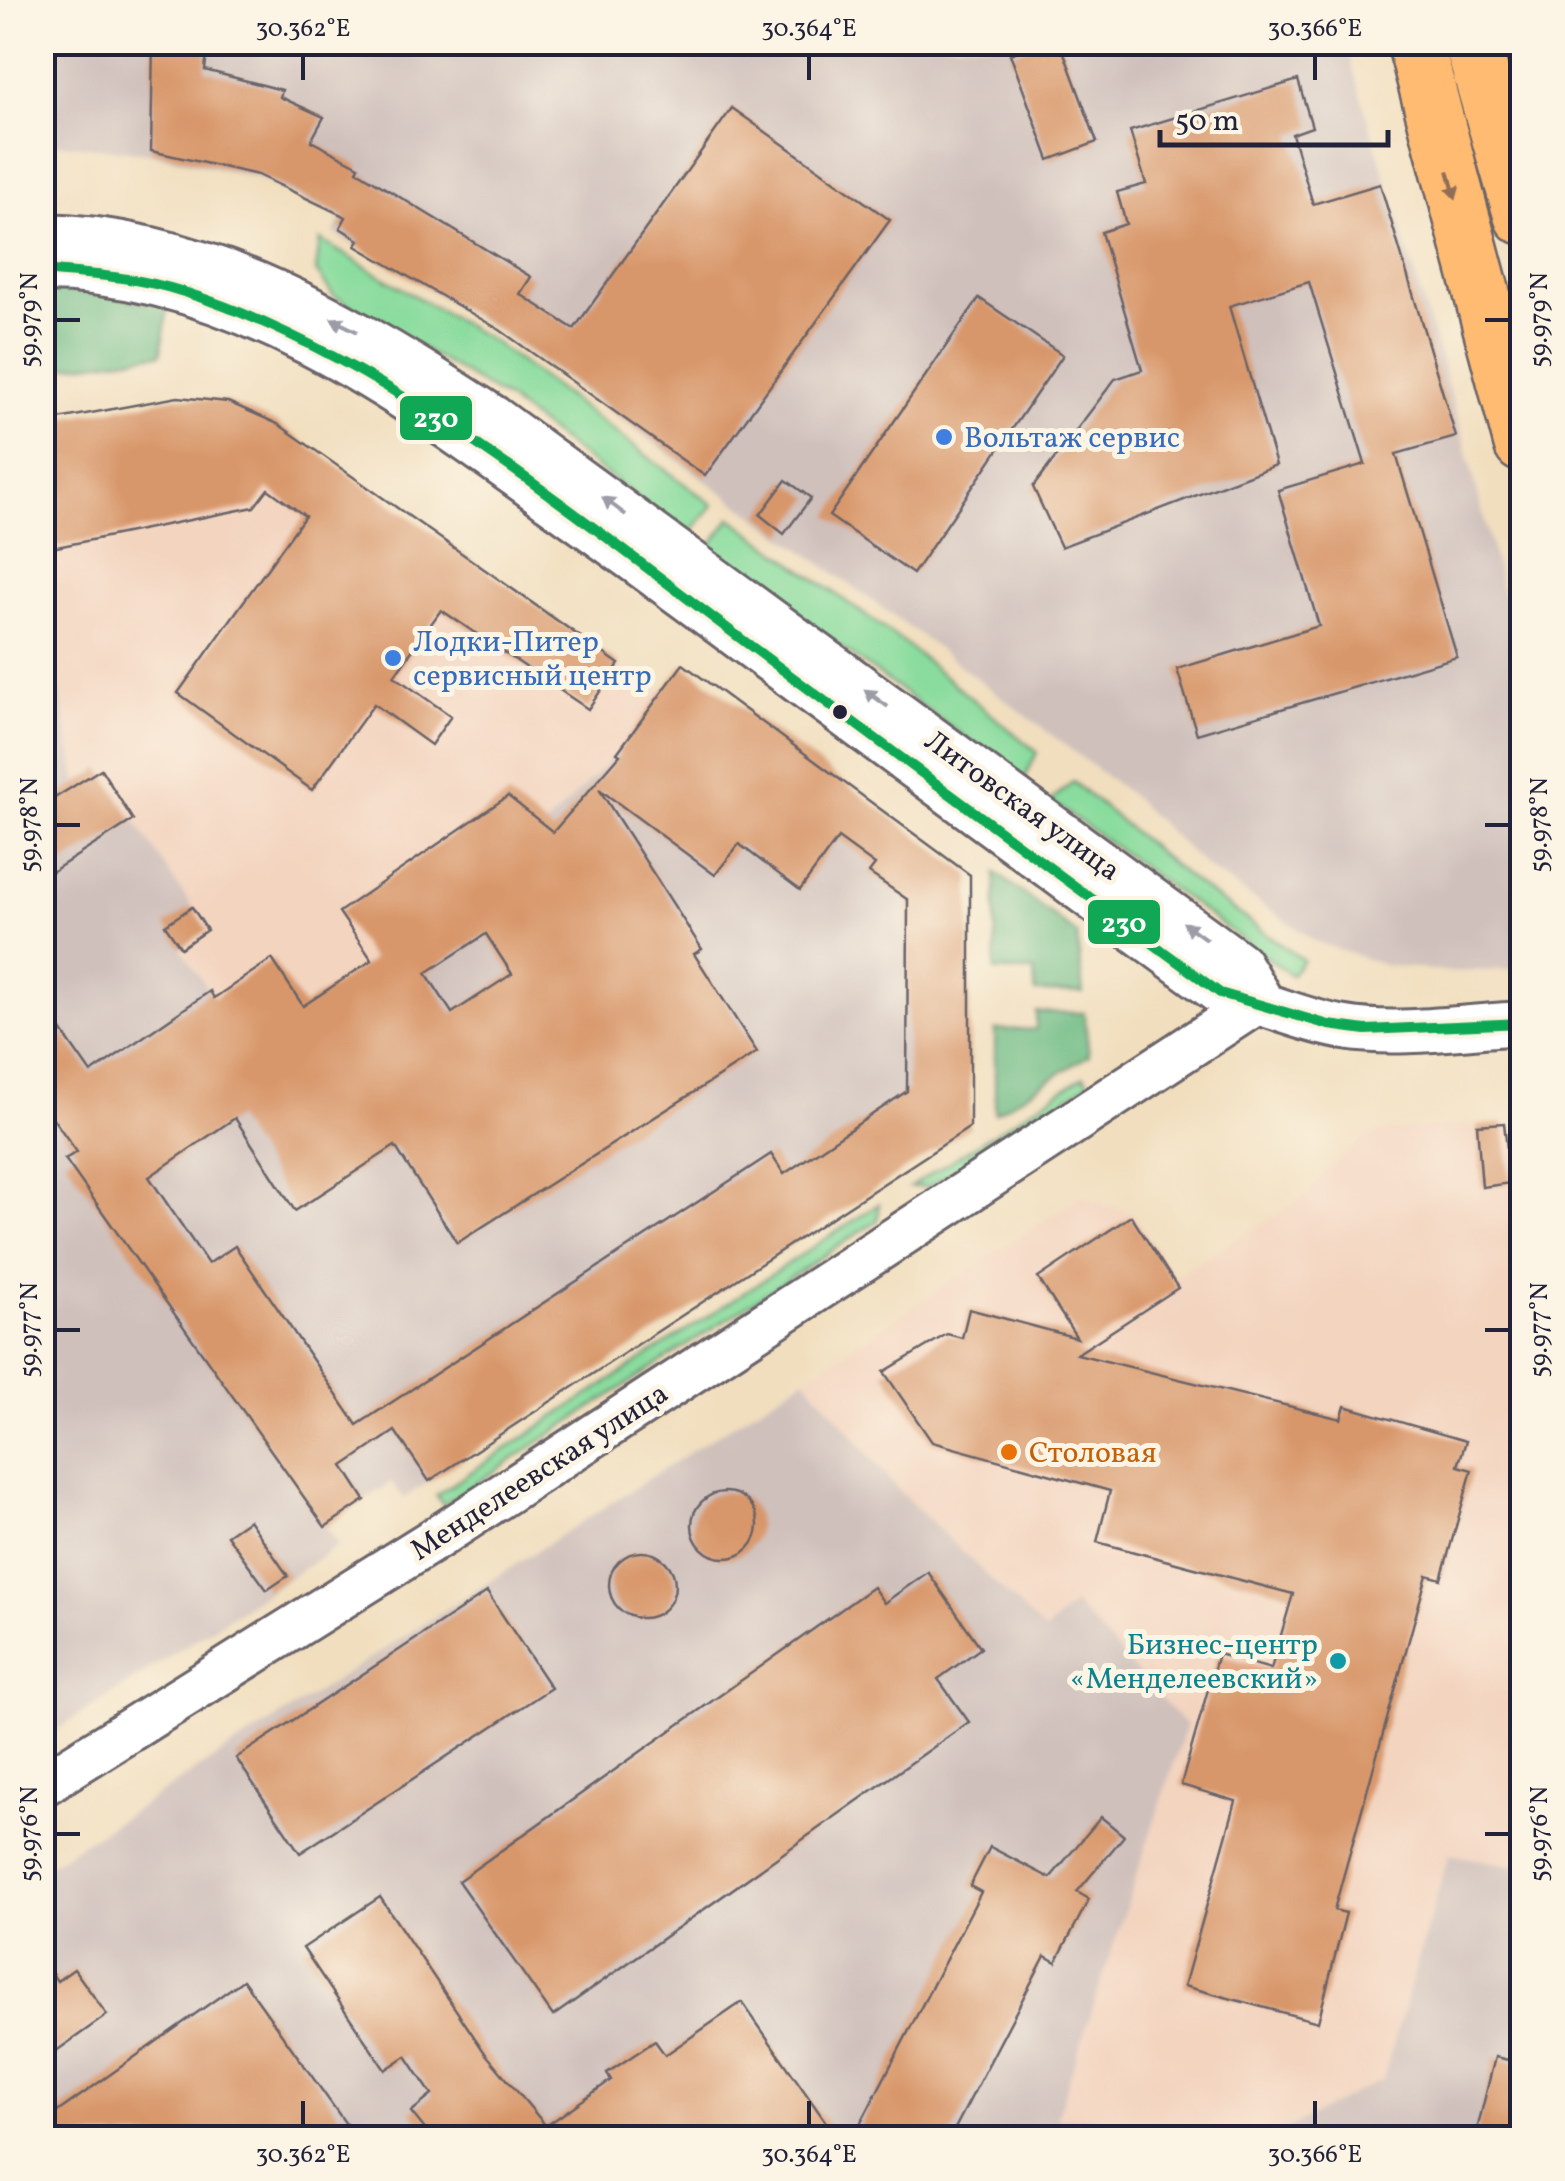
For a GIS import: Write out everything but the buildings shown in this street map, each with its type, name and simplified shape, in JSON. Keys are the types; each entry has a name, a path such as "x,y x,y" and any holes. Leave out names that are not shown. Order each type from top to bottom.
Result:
{"main road":[{"path":"1414,42 1522,444"},
{"path":"1472,42 1522,216"}],"street":[{"name":"Литовская улица","path":"42,235 148,246 214,265 352,329 411,364 494,417 1238,963 1260,1000"},
{"name":"Литовская улица","path":"42,270 141,279 202,298 265,323 393,393 472,444 665,582 1220,993 1260,1000"},
{"path":"1260,1000 1302,1018 1349,1029 1522,1023"},
{"name":"Менделеевская улица","path":"42,1785 446,1532 1260,1000"}],"shaded area":[{"path":"42,43 1345,43 1464,439 1522,669 1522,969 1450,972 1383,965 1317,942 1206,867 1128,793 913,630 500,332 334,233 341,219 257,178 147,153 43,142"},
{"path":"178,397 228,402 278,424 660,695 617,753 507,865 311,1017 214,998 181,948 207,930 101,769 77,784 43,597 42,422"},
{"path":"42,597 77,783 101,769 207,930 181,949 214,998 272,959 311,1017 372,960 507,865 617,753 683,664 970,875 970,1127 404,1498 391,1482 326,1527 339,1545 43,1739"},
{"path":"1522,1122 1522,1867 1449,1854 1383,2079 1276,2138 1170,2138 1090,2118 1055,2119 1075,2053 1074,1605 1045,1631 899,1491 805,1378 1081,1196 1133,1213 1174,1277 1308,1195 1325,1172 1364,1138 1382,1131"},
{"path":"805,1378 899,1491 1045,1631 1074,1604 1186,1726 1056,2119 1090,2118 1170,2138 43,2138 43,1869"},
{"path":"1449,1854 1522,1867 1522,2138 1276,2138 1383,2079"}],"green space":[{"path":"320,240 493,342 713,505 688,536 508,400 333,295 316,271"},
{"path":"43,285 168,306 161,354 43,370"},
{"path":"731,518 905,644 1037,752 1024,780 707,550"},
{"path":"1073,782 1191,880 1303,960 1291,975 1051,801"},
{"path":"996,873 1077,934 1083,993 1035,992 1034,971 995,971"},
{"path":"1036,1012 1084,1013 1089,1055 995,1113 995,1030 1036,1029"},
{"path":"1084,1076 1089,1083 928,1187 910,1187"},
{"path":"879,1204 878,1220 443,1505 436,1495"}],"transit line":[{"name":"230","path":"42,270 132,280 184,292 259,320 333,356 407,399 551,496 1220,993 1329,1025 1366,1030 1522,1023"}],"place":[{"name":"Вольтаж сервис","path":"944,437"},
{"name":"Лодки-Питер сервисный центр","path":"393,658"},
{"name":"Столовая","path":"1009,1452"},
{"name":"Бизнес-центр «Менделеевский»","path":"1338,1661"}]}
